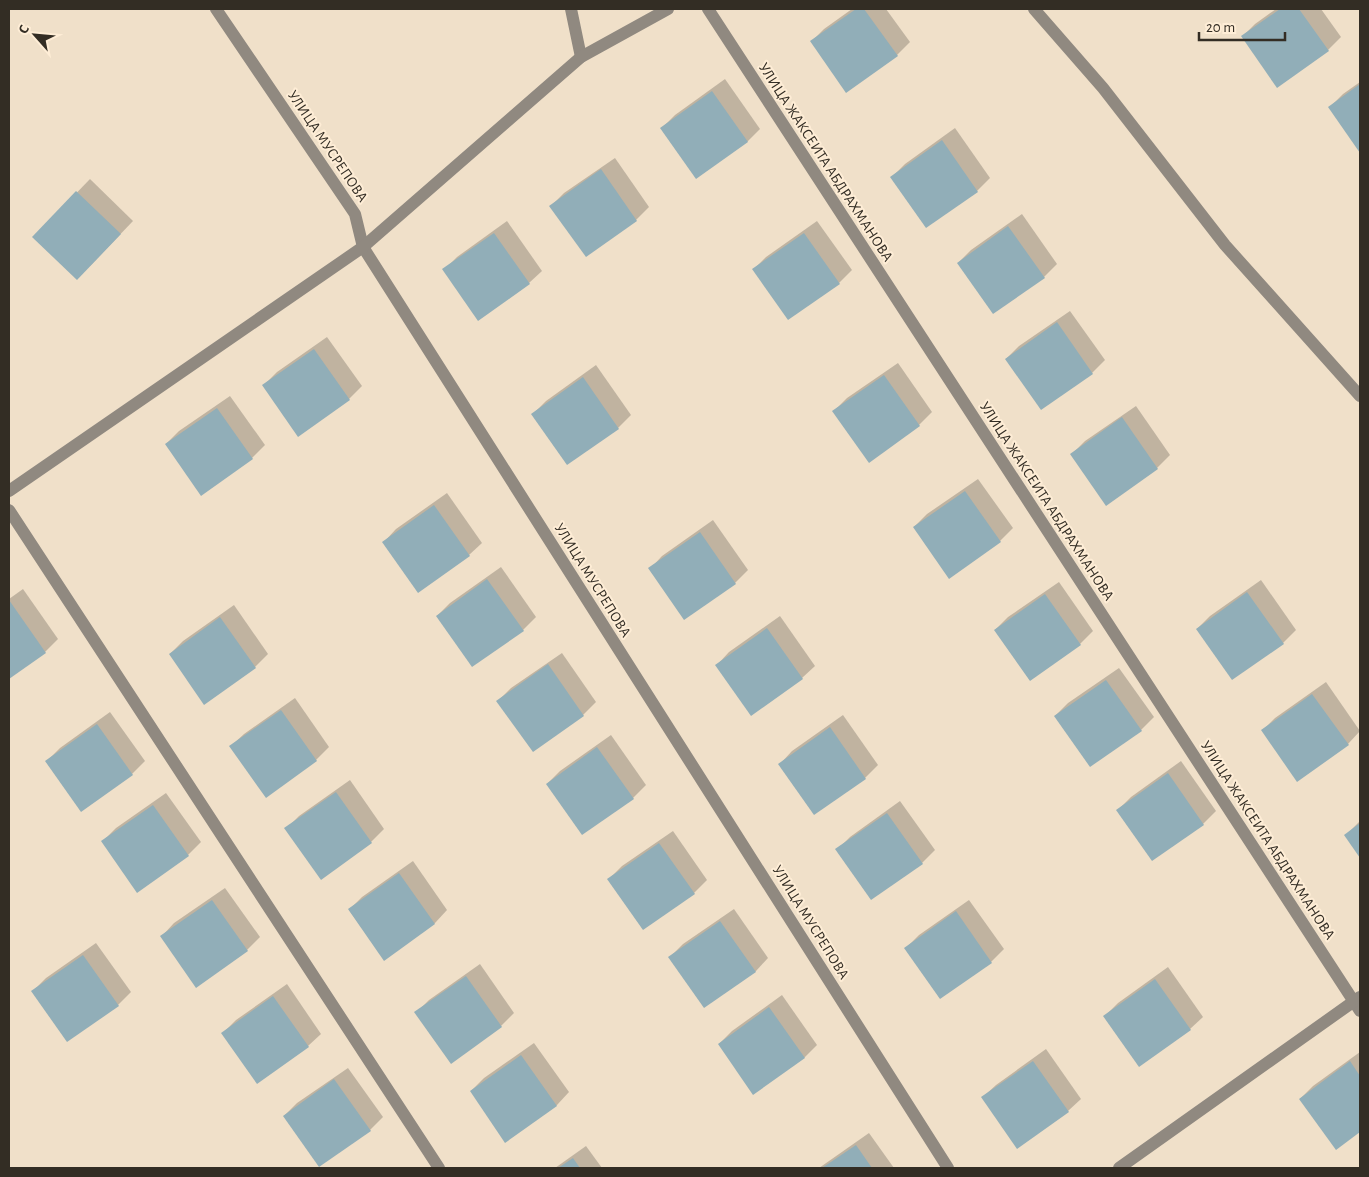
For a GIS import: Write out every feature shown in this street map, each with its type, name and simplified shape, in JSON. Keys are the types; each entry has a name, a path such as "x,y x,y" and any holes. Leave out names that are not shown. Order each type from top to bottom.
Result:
{"street":[{"name":"УЛИЦА МУСРЕПОВА","path":"216,9 355,214 363,247 948,1168"},
{"path":"571,9 581,58"},
{"path":"9,491 363,247 581,58 668,9"},
{"name":"УЛИЦА ЖАКСЕИТА АБДРАХМАНОВА","path":"708,9 1358,1003"},
{"path":"1034,9 1103,88 1225,245 1360,396"},
{"path":"9,510 439,1168"},
{"path":"1119,1168 1358,1003"}],"building":[{"path":"856,9 864,9 898,56 846,93 810,41"},
{"path":"1280,9 1299,9 1329,51 1277,88 1241,36"},
{"path":"1360,84 1360,153 1328,107"},
{"path":"712,91 748,142 696,179 660,128"},
{"path":"942,140 978,192 926,228 890,177"},
{"path":"601,169 637,221 586,257 549,206"},
{"path":"76,191 121,234 77,280 32,237"},
{"path":"1008,226 1045,278 993,314 957,263"},
{"path":"494,233 530,284 478,321 442,269"},
{"path":"804,233 840,284 788,320 752,269"},
{"path":"1057,322 1093,374 1041,410 1005,359"},
{"path":"314,349 350,400 298,437 262,385"},
{"path":"884,375 920,426 869,463 832,411"},
{"path":"583,377 619,429 567,465 531,414"},
{"path":"217,408 253,459 201,496 165,444"},
{"path":"1122,417 1158,469 1106,506 1070,454"},
{"path":"965,491 1001,542 949,579 913,527"},
{"path":"434,505 470,556 418,593 382,542"},
{"path":"700,532 736,584 684,620 648,568"},
{"path":"487,579 524,631 472,667 436,616"},
{"path":"1247,592 1284,644 1232,680 1196,629"},
{"path":"1045,594 1081,645 1030,681 994,630"},
{"path":"9,600 46,653 9,679"},
{"path":"220,617 256,668 204,705 169,654"},
{"path":"767,628 803,679 751,716 715,665"},
{"path":"548,664 584,716 533,752 496,701"},
{"path":"1106,680 1142,731 1090,767 1054,716"},
{"path":"1312,694 1349,745 1297,782 1261,730"},
{"path":"281,710 317,761 266,798 229,746"},
{"path":"97,724 133,775 81,812 45,761"},
{"path":"830,727 866,779 814,815 778,764"},
{"path":"597,747 634,799 582,835 546,784"},
{"path":"1168,773 1204,825 1152,861 1116,810"},
{"path":"336,792 372,843 321,880 284,828"},
{"path":"153,805 189,856 137,893 101,841"},
{"path":"887,813 923,864 871,900 835,849"},
{"path":"1360,823 1360,858 1344,835"},
{"path":"659,843 695,894 643,930 607,879"},
{"path":"399,873 435,924 384,961 348,909"},
{"path":"212,900 248,951 196,988 160,936"},
{"path":"956,911 992,963 940,999 904,948"},
{"path":"720,921 756,972 704,1008 668,957"},
{"path":"83,955 119,1006 67,1042 31,991"},
{"path":"466,976 502,1027 451,1064 414,1012"},
{"path":"1155,979 1191,1030 1139,1067 1103,1016"},
{"path":"273,996 309,1047 257,1084 221,1033"},
{"path":"769,1007 805,1058 753,1095 718,1044"},
{"path":"521,1055 557,1106 505,1143 470,1091"},
{"path":"1033,1061 1069,1112 1017,1149 981,1097"},
{"path":"1350,1061 1360,1076 1360,1132 1336,1150 1299,1099"},
{"path":"334,1079 371,1131 319,1167 283,1116"},
{"path":"856,1145 872,1168 822,1168"},
{"path":"573,1158 580,1168 558,1168"}]}
